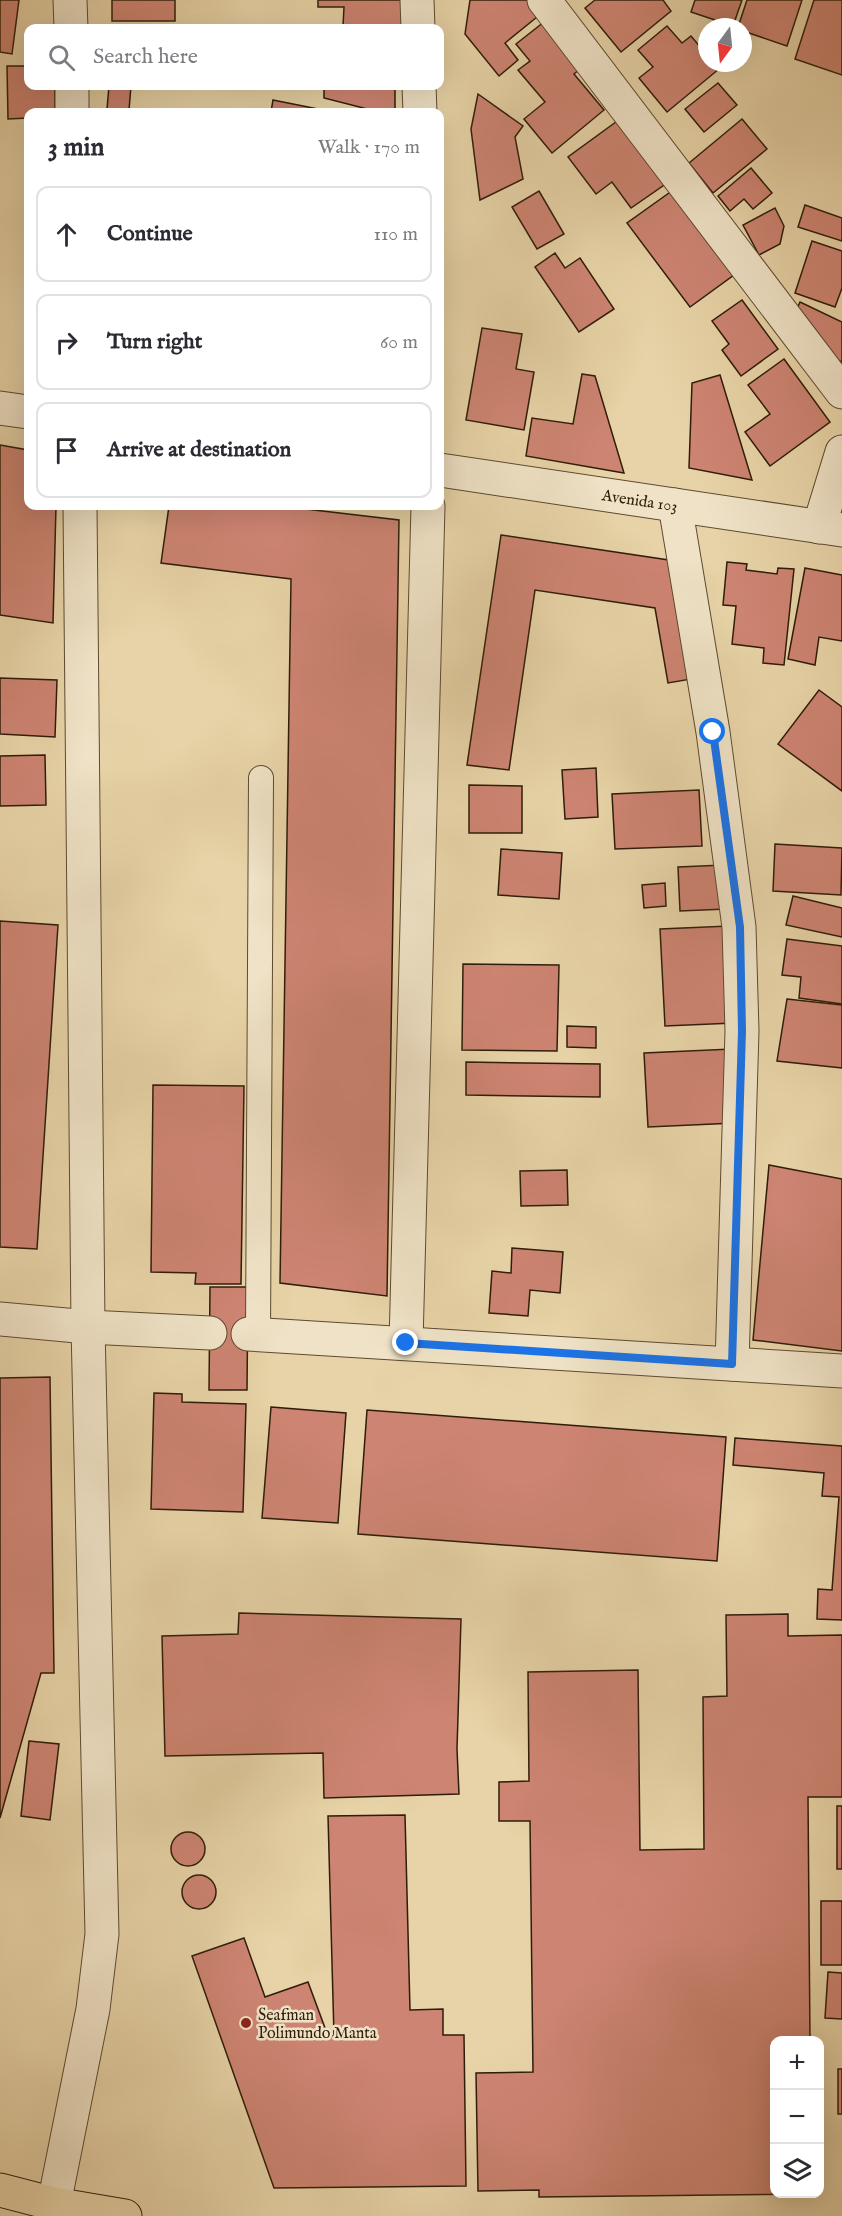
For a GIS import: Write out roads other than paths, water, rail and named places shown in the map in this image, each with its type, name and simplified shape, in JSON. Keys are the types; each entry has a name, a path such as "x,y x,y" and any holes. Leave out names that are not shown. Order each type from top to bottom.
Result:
{"main road":[{"path":"0,2190 54,2204 125,2216"}],"street":[{"path":"70,0 71,24"},
{"path":"417,0 418,24"},
{"path":"544,0 842,392"},
{"path":"72,90 72,108"},
{"path":"419,90 420,108"},
{"path":"0,408 24,411"},
{"path":"831,529 842,452"},
{"name":"Avenida 103","path":"444,471 831,529"},
{"path":"675,505 713,732 740,927 742,1031 732,1364"},
{"path":"54,2204 93,2008 102,1934 88,1326 80,510"},
{"path":"406,1343 428,510"},
{"path":"0,1319 210,1333"},
{"path":"253,1335 842,1371"}],"lane":[{"path":"253,1335 261,778"}],"place":[{"name":"Seafman Polimundo Manta","path":"246,2023"}]}
